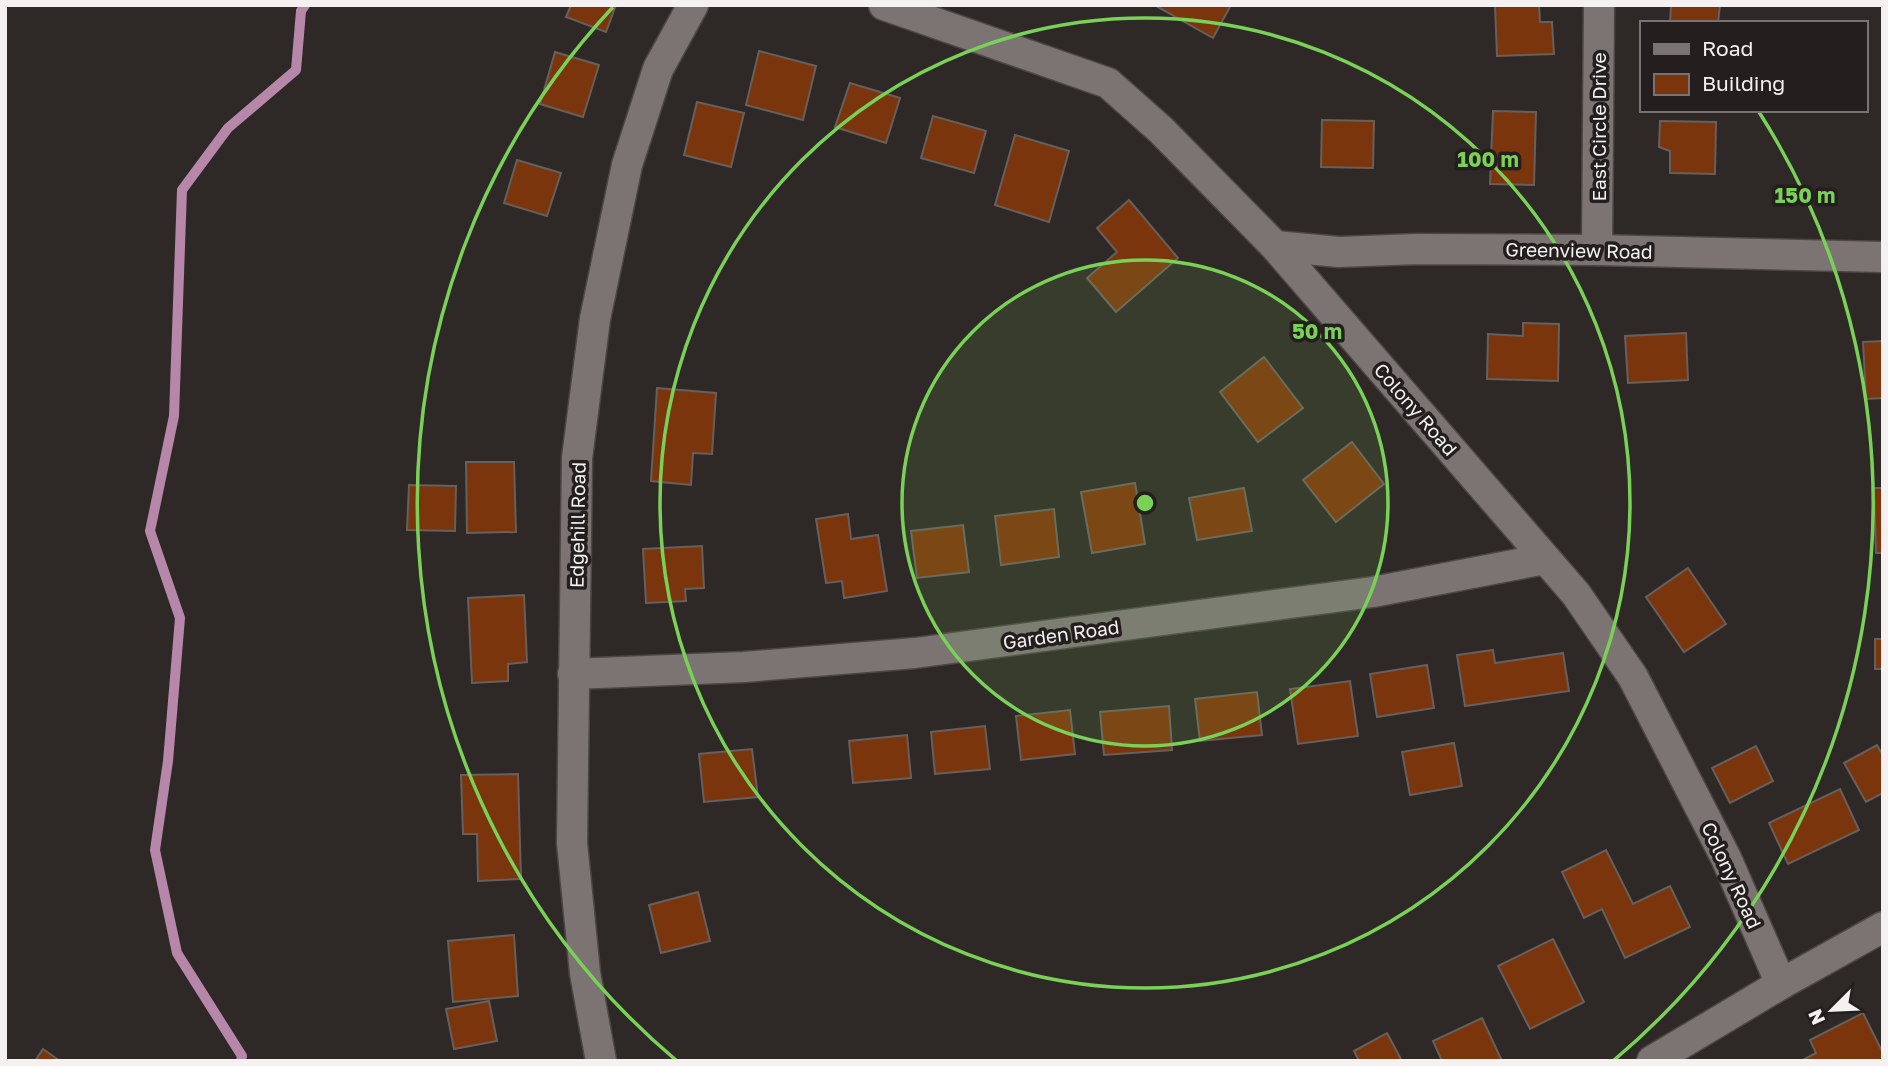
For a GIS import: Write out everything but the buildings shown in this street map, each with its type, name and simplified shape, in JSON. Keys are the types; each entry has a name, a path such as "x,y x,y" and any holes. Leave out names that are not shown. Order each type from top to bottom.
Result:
{"street":[{"name":"Edgehill Road","path":"601,1061 585,972 572,843 578,458 595,319 626,165 658,69 693,5"},
{"name":"Colony Road","path":"884,5 1108,83 1161,130 1275,246 1576,594 1633,677 1726,858 1781,984"},
{"name":"East Circle Drive","path":"1597,250 1598,5"},
{"name":"Greenview Road","path":"1275,246 1339,252 1417,249 1597,250 1883,257"},
{"name":"Garden Road","path":"573,674 744,667 915,653 1373,592 1545,559"},
{"path":"1652,1061 1883,927"}],"waterway":[{"path":"241,1061 242,1056 177,953 155,850 168,761 180,618 150,531 174,416 182,190 228,128 296,70 301,11 305,5"}]}
